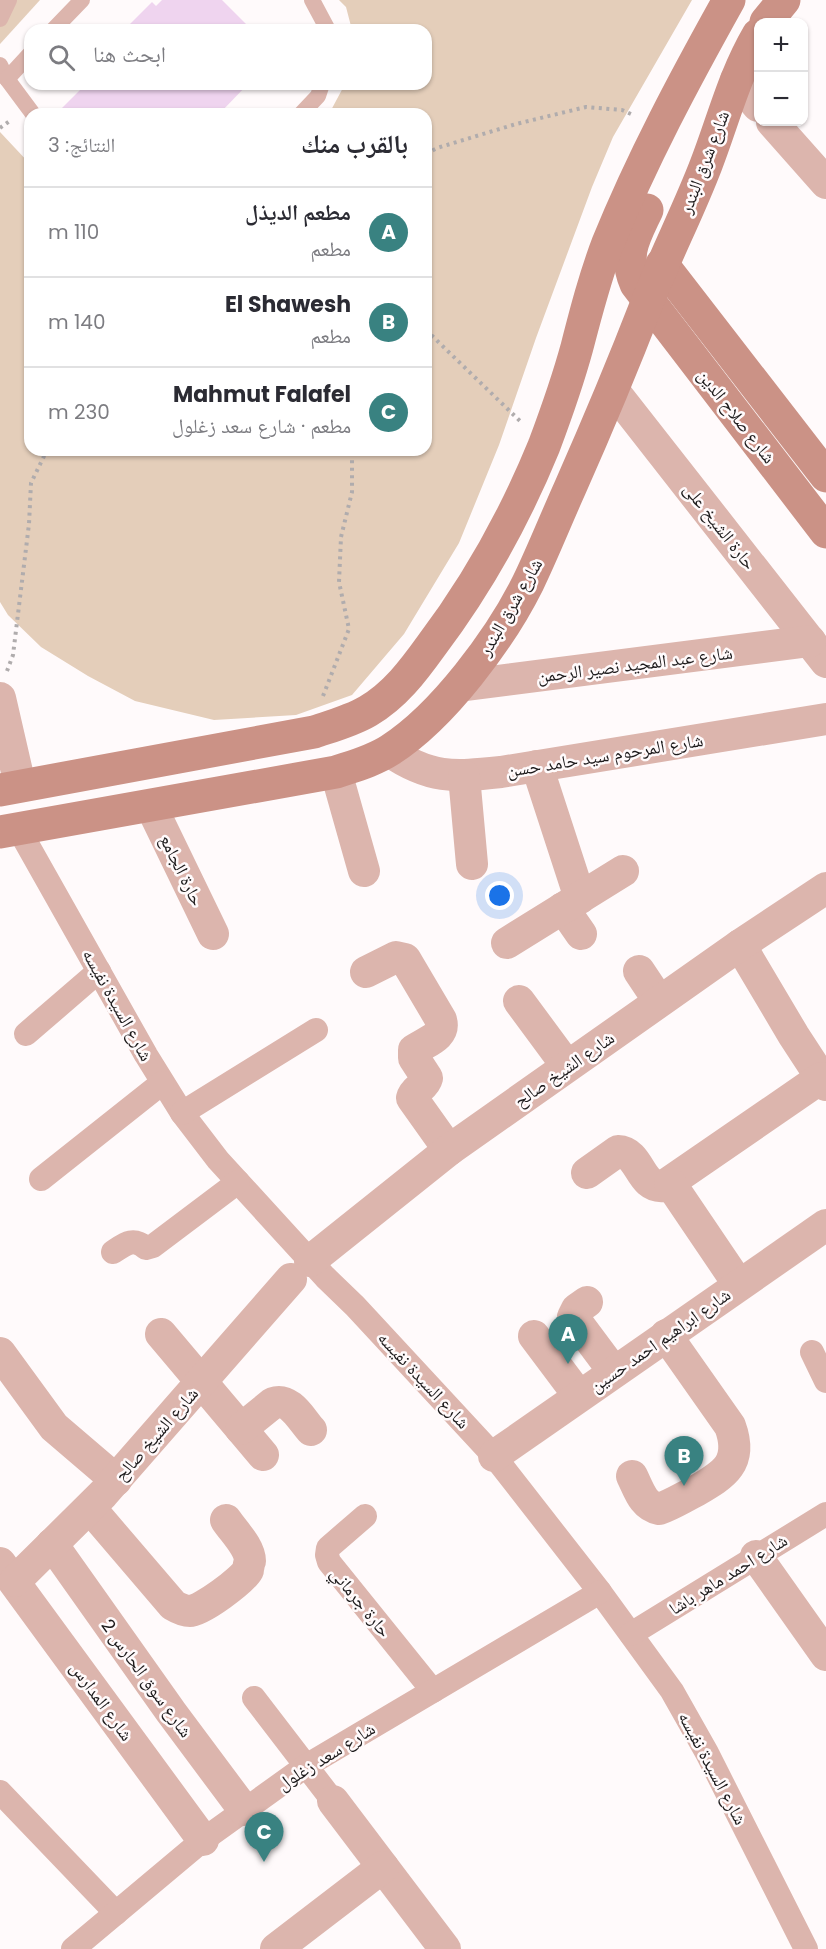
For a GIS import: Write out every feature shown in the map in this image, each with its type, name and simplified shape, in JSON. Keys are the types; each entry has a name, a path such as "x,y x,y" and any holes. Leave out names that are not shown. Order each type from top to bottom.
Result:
{"main road":[{"path":"10,788 314,732 342,724 368,711 392,693 412,672 452,617 488,560 520,500 544,445 577,348 599,267 661,125 729,0"},
{"name":"شارع شرق البندر","path":"9,830 336,772 363,764 389,751 412,735 459,686 495,637 527,585 613,390 662,264 706,164 736,80 754,45"},
{"name":"شارع صلاح الدين","path":"684,81 685,108 680,134 631,245 629,269 648,301 826,532"},
{"name":"شارع صلاح الدين","path":"662,264 826,476"}],"street":[{"path":"736,80 754,100"},
{"path":"776,126 826,183"},
{"name":"حارة الشيخ على","path":"613,390 818,651"},
{"name":"شارع عبد المجيد نصير الرحمن","path":"459,686 818,651"},
{"path":"3,686 10,788"},
{"name":"شارع المرحوم سيد حامد حسن","path":"389,751 406,763 425,771 464,776 826,719"},
{"path":"537,766 581,934"},
{"path":"336,772 364,871"},
{"path":"464,776 472,864"},
{"name":"حارة الجامع","path":"151,806 213,934"},
{"name":"شارع السيدة نفيسه","path":"9,830 99,971 162,1083 200,1137 238,1182 300,1270 355,1306 494,1456 600,1592 672,1691 707,1753 806,1949"},
{"path":"507,943 623,871"},
{"name":"شارع الشيخ صالح","path":"7,1572 52,1544 90,1508 300,1270 448,1150 659,1001 826,888"},
{"path":"587,1173 618,1151 622,1151 629,1155 651,1185 658,1187 670,1184 824,1081 794,1036 740,945"},
{"path":"366,972 396,957 405,958 441,1020 443,1026 441,1033 414,1050 414,1058 427,1078 412,1098 448,1150"},
{"path":"26,1034 99,971"},
{"path":"639,971 659,1001"},
{"path":"519,1001 567,1066"},
{"path":"182,1113 316,1030"},
{"path":"41,1179 162,1083"},
{"path":"113,1252 131,1241 140,1243 146,1248 153,1246 238,1182"},
{"path":"670,1184 739,1285"},
{"name":"شارع ابراهيم احمد حسين","path":"494,1456 826,1225"},
{"path":"587,1302 577,1309 573,1317 614,1372"},
{"path":"161,1334 263,1455"},
{"path":"632,1476 646,1502 652,1508 659,1509 721,1476 730,1466 735,1453 735,1439 730,1426 666,1335"},
{"path":"534,1336 579,1396"},
{"path":"813,1352 826,1381"},
{"path":"0,1353 54,1427 116,1480"},
{"path":"241,1429 273,1403 279,1401 290,1406 311,1430"},
{"path":"90,1508 173,1605 182,1610 191,1611 200,1609 243,1577 248,1569 250,1559 247,1550 226,1520"},
{"name":"شارع احمد ماهر باشا","path":"631,1634 826,1514"},
{"name":"حارة جرماني","path":"365,1516 328,1548 329,1562 433,1691"},
{"name":"شارع سوق الحارس 2","path":"52,1544 243,1810"},
{"path":"756,1556 826,1655"},
{"name":"شارع المدارس","path":"7,1572 203,1840"},
{"name":"شارع سعد زغلول","path":"73,1949 203,1840 306,1766 600,1592"},
{"path":"254,1698 445,1949"},
{"path":"0,1792 116,1912"},
{"path":"276,1949 383,1867"}],"lane":[{"path":"0,19 9,0"},
{"path":"59,24 82,0"},
{"path":"312,0 325,24"},
{"path":"24,58 3,72 29,108"},
{"path":"307,108 318,96 320,90"}],"path":[{"path":"432,151 516,124 586,107 621,110 661,125"},
{"path":"432,336 544,445"},
{"path":"3,686 13,655 29,524 31,483 45,456"},
{"path":"314,732 324,692 349,629 339,582 341,537 352,492 352,456"}],"shaded area":[{"path":"0,0 40,0 0,44"},
{"path":"339,0 692,0 613,137 536,338 499,445 459,543 404,634 352,695 296,715 214,720 135,701 41,647 8,615 0,602 0,132 24,158 24,456 432,456 432,108 332,108 342,90 432,90 432,24 350,24 346,7"}],"building":[{"path":"162,0 222,0 246,24 130,24 152,2 156,6"},
{"path":"80,90 242,90 225,108 62,108"}],"place":[{"name":"مطعم الديذل","path":"568,1364"},
{"name":"El Shawesh","path":"684,1486"},
{"name":"Mahmut Falafel","path":"264,1862"}]}
